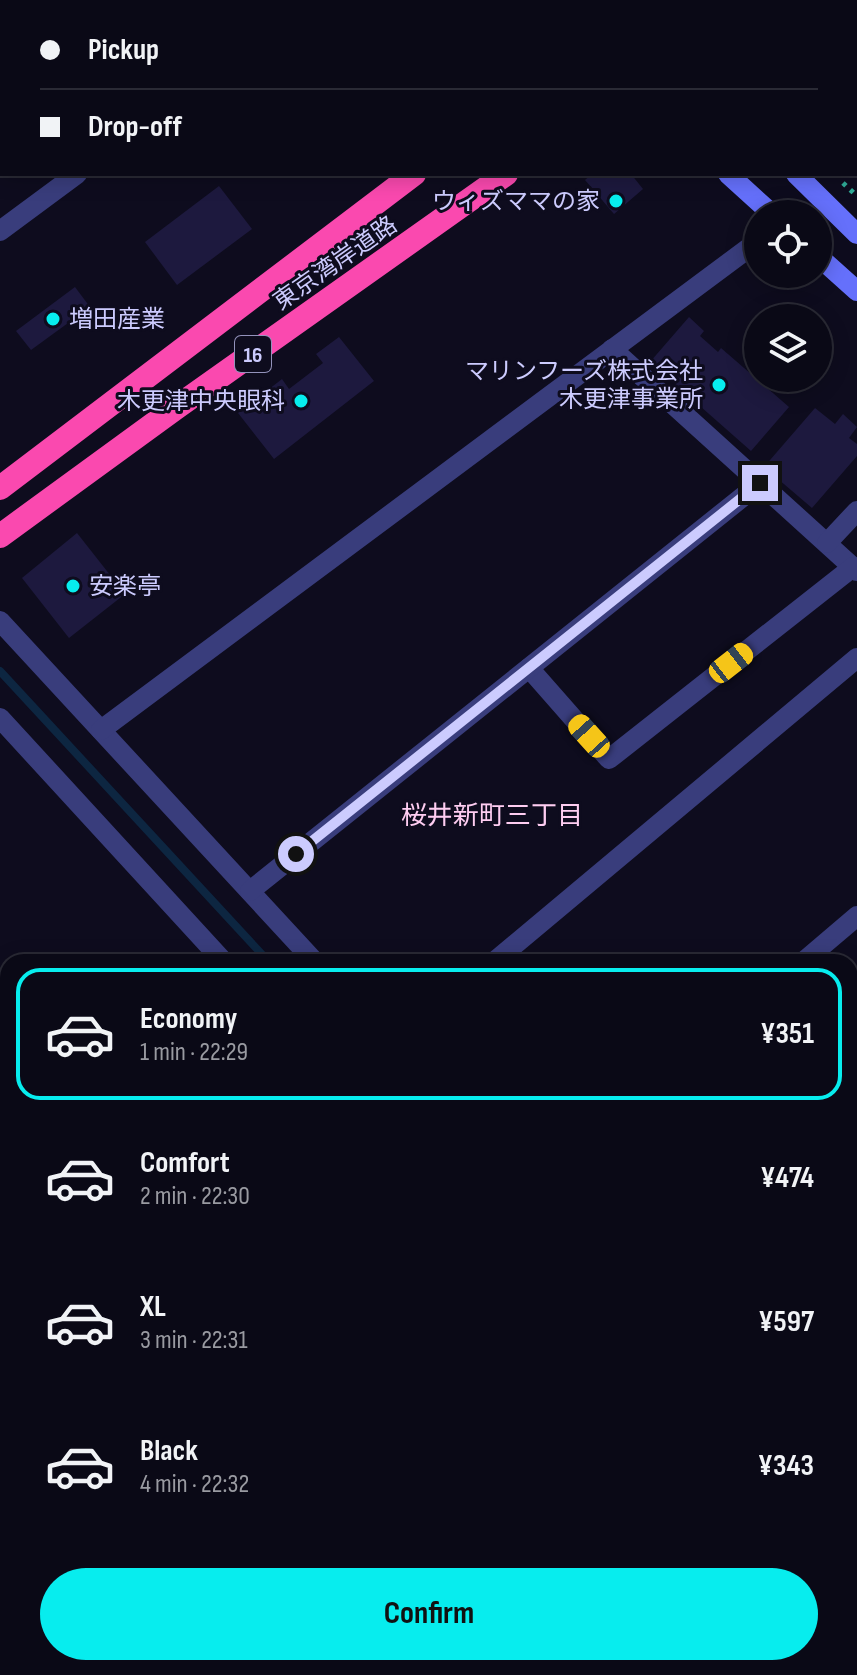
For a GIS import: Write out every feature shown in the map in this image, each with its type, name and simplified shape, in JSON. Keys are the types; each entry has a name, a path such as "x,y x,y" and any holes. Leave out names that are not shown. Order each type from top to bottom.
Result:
{"highway":[{"name":"東京湾岸道路","path":"0,488 411,176"},
{"name":"東京湾岸道路","path":"0,536 503,176"}],"street":[{"path":"0,231 74,176"},
{"path":"730,176 757,200"},
{"path":"798,176 857,234"},
{"path":"101,730 744,251"},
{"path":"832,269 857,291"},
{"path":"529,668 609,759 855,569 612,349"},
{"path":"250,891 760,483"},
{"path":"827,543 857,511"},
{"path":"0,621 308,954"},
{"path":"504,954 857,658"},
{"path":"0,718 217,954"},
{"path":"812,954 857,916"}],"building":[{"name":"ウィズママの家","path":"590,176 633,176 643,189 614,214 585,180"},
{"path":"219,186 252,229 177,285 145,242"},
{"name":"増田産業","path":"75,287 90,307 31,350 16,331"},
{"name":"マリンフーズ株式会社 木更津事業所","path":"689,317 704,331 700,336 718,352 721,348 744,368 744,392 772,392 789,407 751,451 650,362"},
{"name":"木更津中央眼科","path":"339,337 374,381 274,459 238,413 282,379 289,389 323,363 316,354"},
{"path":"815,408 835,424 843,414 857,427 849,438 857,444 857,456 812,508 764,467"},
{"name":"安楽亭","path":"77,533 125,594 69,638 22,578"}],"waterway":[{"path":"0,671 262,954"}],"place":[{"name":"ウィズママの家","path":"616,201"},
{"name":"増田産業","path":"53,319"},
{"name":"マリンフーズ株式会社 木更津事業所","path":"719,385"},
{"name":"木更津中央眼科","path":"301,401"},
{"name":"安楽亭","path":"73,586"}],"district":[{"name":"桜井新町三丁目","path":"492,815"}],"route":[{"path":"296,854 760,483"}]}
